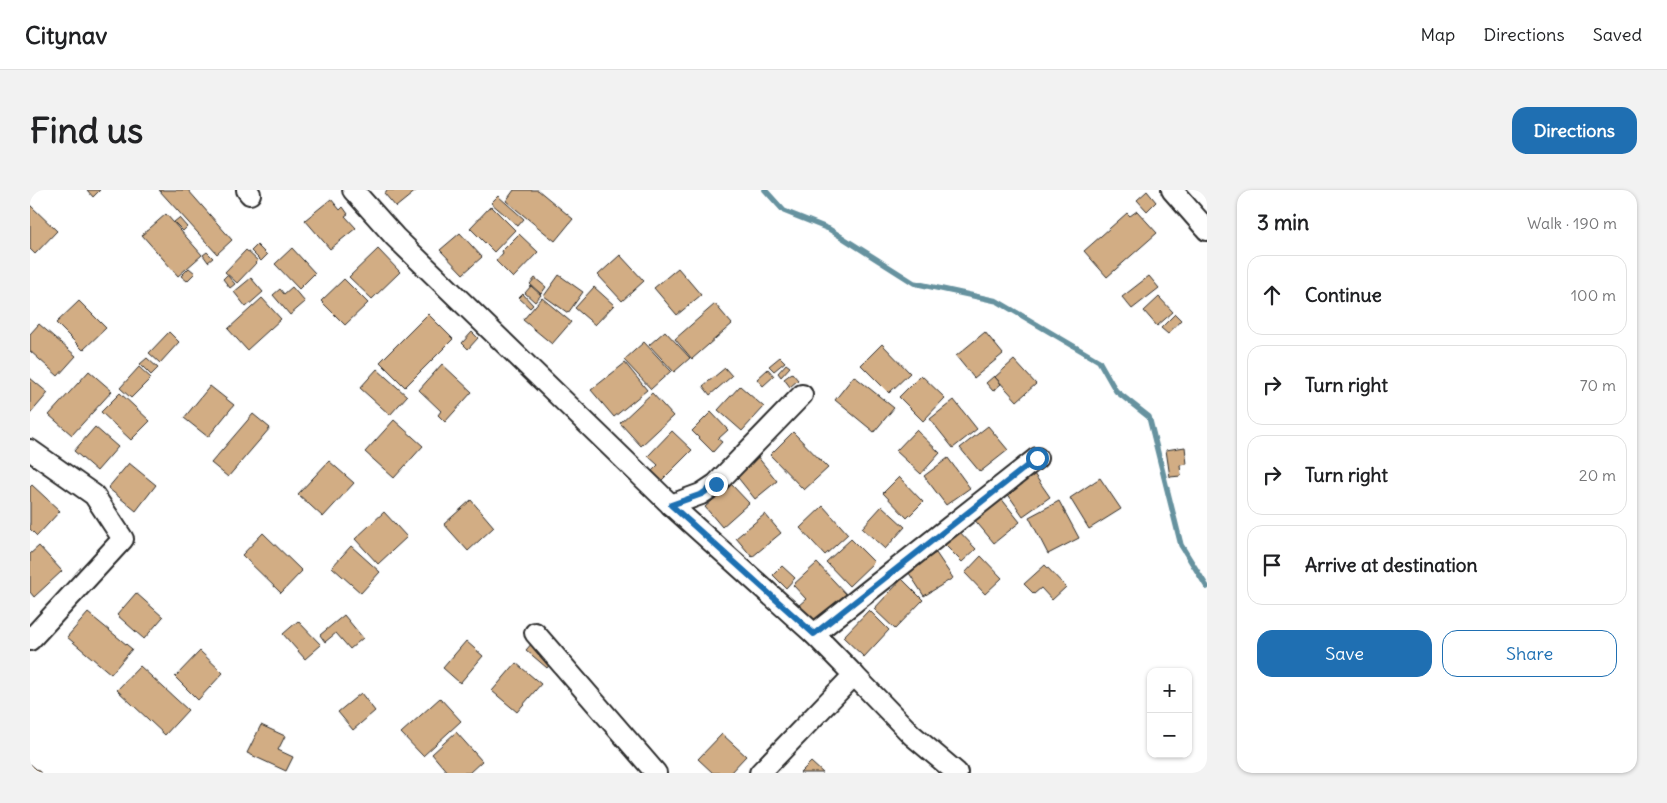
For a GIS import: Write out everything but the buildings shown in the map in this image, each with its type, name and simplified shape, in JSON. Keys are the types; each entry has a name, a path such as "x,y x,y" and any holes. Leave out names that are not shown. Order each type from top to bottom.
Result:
{"street":[{"path":"354,190 396,237 671,505 814,634 912,735 957,773"},
{"path":"1172,190 1207,230"},
{"path":"671,505 702,494 716,484 802,395"},
{"path":"30,450 94,495 123,539 30,640"},
{"path":"814,634 1037,458"},
{"path":"535,633 656,773"},
{"path":"760,773 854,674"}],"waterway":[{"path":"765,190 784,211 829,229 914,283 997,301 1099,361 1116,391 1149,417 1181,545 1207,587"}],"route":[{"path":"716,484 702,494 671,505 814,634 1037,458"}]}
